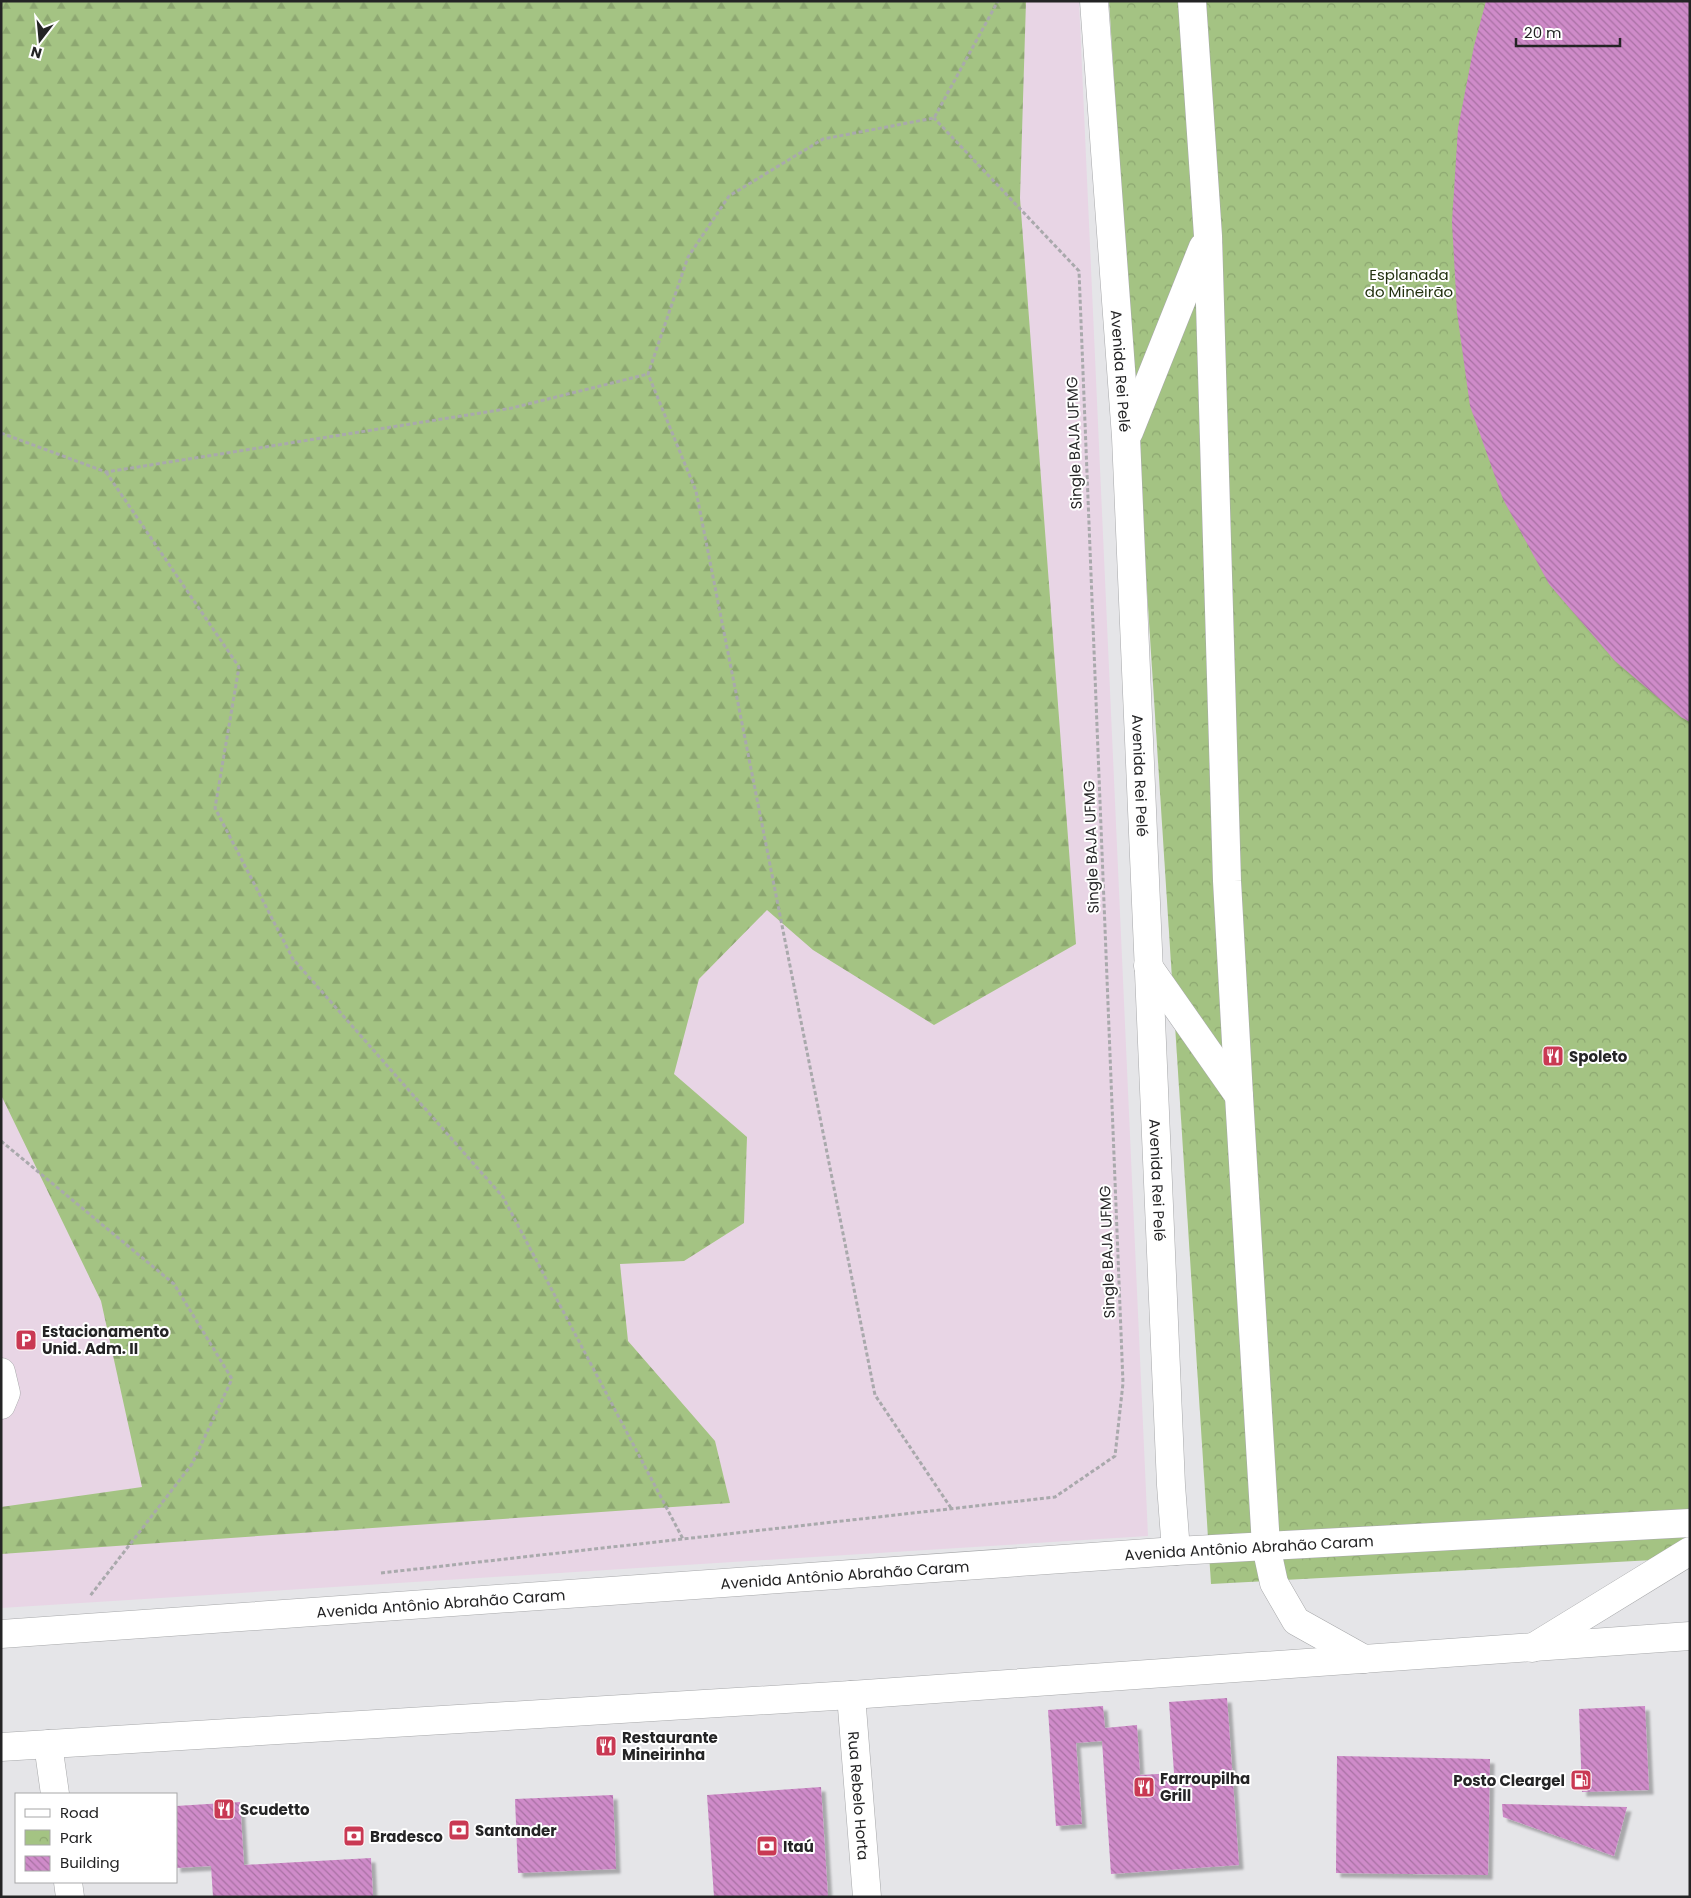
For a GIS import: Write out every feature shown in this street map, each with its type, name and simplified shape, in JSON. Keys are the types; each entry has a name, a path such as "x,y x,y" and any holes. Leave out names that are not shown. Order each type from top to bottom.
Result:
{"main road":[{"name":"Avenida Rei Pelé","path":"1094,1 1126,437 1170,1475 1176,1551"},
{"path":"1192,1 1208,236 1227,871 1266,1546 1274,1583 1296,1621 1364,1659"},
{"path":"1126,437 1208,236"},
{"path":"1148,966 1239,1096"},
{"path":"1,1372 6,1393 1,1404"},
{"name":"Avenida Antônio Abrahão Caram","path":"1,1634 1176,1551 1690,1523"},
{"path":"1532,1648 1690,1551"},
{"path":"1,1747 850,1695 1690,1636"},
{"name":"Rua Rebelo Horta","path":"850,1695 867,1897"},
{"path":"48,1744 55,1793"},
{"path":"68,1883 70,1897"}],"path":[{"path":"951,1508 876,1395 696,491 648,374 688,257 729,196 823,140 934,118 998,1"},
{"name":"Single BAJA UFMG","path":"378,1573 1055,1497 1115,1456 1123,1383 1079,271 934,118"},
{"path":"1,434 106,472 512,408 648,374"},
{"path":"106,472 239,667 214,808 293,959 503,1197 683,1539"},
{"path":"1,1141 174,1284 232,1379 192,1464 88,1598"}],"shaded area":[{"path":"1,1 1079,1 1148,1536 1,1608"}],"green space":[{"path":"1,1 1026,1 1020,198 1076,944 934,1025 813,950 767,910 699,979 674,1074 747,1137 744,1223 684,1261 620,1264 628,1341 715,1441 730,1503 1,1554 1,1507 142,1487 101,1301 1,1095"},
{"name":"Esplanada do Mineirão","path":"1109,1 1690,1 1690,1558 1211,1584"}],"building":[{"path":"1486,1 1690,1 1690,722 1681,717 1615,661 1549,584 1503,499 1470,406 1457,312 1452,222 1458,128 1474,46"},
{"path":"1227,1698 1239,1865 1111,1874 1102,1741 1076,1743 1082,1824 1056,1826 1048,1710 1103,1706 1105,1728 1137,1725 1140,1775 1174,1773 1169,1702"},
{"path":"1645,1706 1649,1790 1582,1792 1579,1709"},
{"path":"1337,1756 1490,1759 1488,1875 1336,1873"},
{"name":"Itaú","path":"821,1787 828,1897 714,1897 707,1795"},
{"path":"613,1795 616,1869 518,1873 515,1799"},
{"path":"240,1802 244,1865 371,1858 373,1897 213,1897 211,1866 178,1868 178,1806"},
{"path":"1502,1804 1627,1807 1614,1856 1503,1817"}],"place":[{"name":"Spoleto","path":"1553,1056"},
{"name":"Estacionamento Unid. Adm. II","path":"26,1340"},
{"name":"Restaurante Mineirinha","path":"606,1746"},
{"name":"Posto Cleargel","path":"1581,1780"},
{"name":"Farroupilha Grill","path":"1144,1787"},
{"name":"Scudetto","path":"224,1809"},
{"name":"Santander","path":"459,1830"},
{"name":"Bradesco","path":"354,1836"},
{"name":"Itaú","path":"767,1846"}]}
